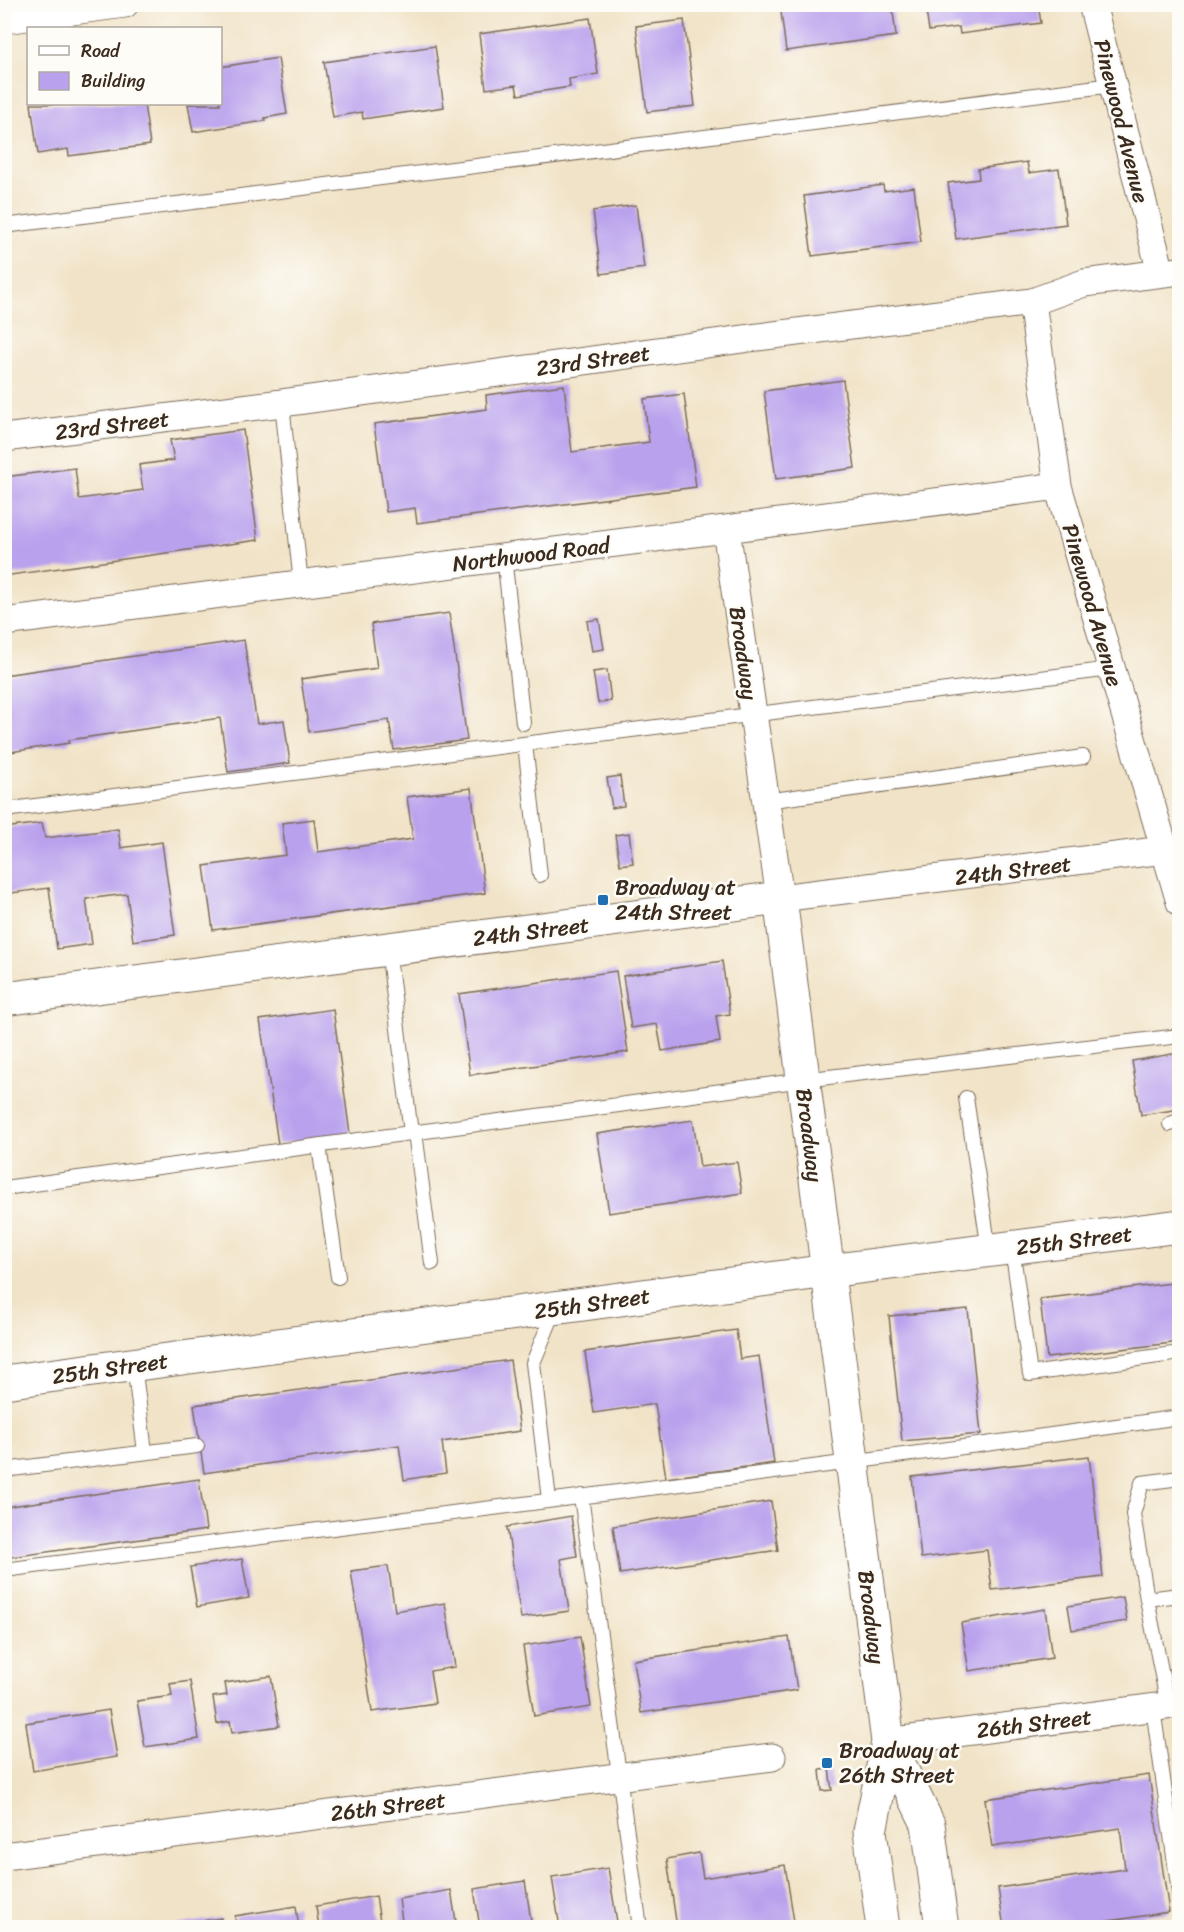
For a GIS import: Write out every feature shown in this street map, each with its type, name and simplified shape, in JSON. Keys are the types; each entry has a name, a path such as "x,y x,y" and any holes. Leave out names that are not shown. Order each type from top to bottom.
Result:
{"main road":[{"name":"24th Street","path":"4,999 780,898"},
{"name":"Broadway","path":"780,898 888,1742 928,1824 942,1928"},
{"name":"25th Street","path":"4,1382 1179,1226"},
{"name":"Broadway","path":"883,1928 870,1831 888,1742"}],"street":[{"path":"4,20 125,4"},
{"name":"Pinewood Avenue","path":"1092,4 1113,85 1170,272"},
{"name":"23rd Street","path":"4,438 1032,302 1084,283 1170,272"},
{"name":"Pinewood Avenue","path":"1032,302 1058,486 1179,902"},
{"name":"Northwood Road","path":"4,622 1058,486"},
{"name":"Broadway","path":"726,529 780,898"},
{"name":"24th Street","path":"780,898 1164,850"},
{"name":"26th Street","path":"888,1742 1167,1706"},
{"name":"26th Street","path":"4,1856 772,1757"}],"lane":[{"path":"4,226 1113,85"},
{"path":"282,403 301,584"},
{"path":"504,557 523,723"},
{"path":"4,810 1111,669"},
{"path":"525,744 540,874"},
{"path":"766,801 1083,757"},
{"path":"388,949 432,1263"},
{"path":"4,1188 803,1080 1179,1036"},
{"path":"966,1098 1030,1374 1179,1353"},
{"path":"319,1146 338,1276"},
{"path":"549,1500 533,1364 556,1307"},
{"path":"134,1364 145,1452"},
{"path":"4,1570 942,1451 1179,1417"},
{"path":"4,1470 197,1446"},
{"path":"1179,1478 1142,1483 1133,1514 1167,1706 1179,1899"},
{"path":"581,1496 640,1928"},
{"path":"1147,1599 1179,1595"}],"building":[{"path":"780,4 892,4 896,36 786,51"},
{"path":"925,4 1038,4 1041,23 960,34 959,27 929,31"},
{"path":"590,18 598,74 569,79 570,87 518,95 516,85 486,89 479,34"},
{"path":"684,20 695,106 647,112 636,26"},
{"path":"435,46 444,107 363,119 362,112 333,117 324,62"},
{"path":"278,58 287,114 265,118 265,121 193,132 188,105 222,105 222,67"},
{"path":"31,105 144,105 150,145 69,156 68,149 38,154"},
{"path":"1027,162 1029,173 1059,169 1066,224 956,239 948,183 979,179 978,169"},
{"path":"883,185 884,191 914,187 921,242 812,256 804,196"},
{"path":"636,205 644,268 601,274 593,211"},
{"path":"843,380 855,468 776,479 764,391"},
{"path":"564,385 572,452 649,442 644,399 684,394 696,487 417,523 415,508 386,512 374,424 487,409 486,395"},
{"path":"243,430 258,540 4,576 4,477 75,468 79,499 143,490 139,465 174,460 170,440"},
{"path":"449,613 467,740 394,750 389,720 309,732 301,679 377,668 371,624"},
{"path":"599,619 604,649 592,651 587,621"},
{"path":"244,640 257,724 284,720 290,763 228,772 220,718 69,740 69,743 4,753 4,675"},
{"path":"607,670 611,701 598,703 593,672"},
{"path":"620,776 624,806 612,808 607,778"},
{"path":"471,788 485,893 213,930 204,866 286,855 282,823 314,819 318,852 413,839 407,797"},
{"path":"42,823 45,838 118,829 121,848 162,842 175,935 133,941 127,894 86,899 92,944 57,949 49,888 4,894 4,828"},
{"path":"629,833 633,863 620,865 615,835"},
{"path":"722,961 730,1014 716,1016 720,1042 662,1051 657,1024 631,1028 623,976"},
{"path":"616,971 628,1052 470,1075 459,994"},
{"path":"333,1009 350,1134 278,1144 260,1020"},
{"path":"1177,1053 1180,1070 1180,1109 1141,1115 1132,1061"},
{"path":"693,1120 700,1167 737,1162 742,1193 609,1213 597,1134"},
{"path":"1180,1282 1180,1342 1047,1358 1040,1299"},
{"path":"968,1309 981,1434 902,1441 889,1316"},
{"path":"736,1330 740,1359 759,1356 774,1463 666,1478 655,1404 594,1413 585,1352"},
{"path":"510,1360 520,1431 442,1442 446,1473 404,1480 399,1445 204,1473 194,1405"},
{"path":"1089,1456 1103,1577 992,1590 987,1550 921,1558 912,1477"},
{"path":"199,1479 206,1530 4,1558 4,1507"},
{"path":"771,1501 778,1550 620,1574 613,1526"},
{"path":"571,1516 577,1556 561,1559 569,1611 521,1618 507,1527"},
{"path":"242,1559 249,1598 197,1607 190,1567"},
{"path":"388,1566 395,1611 445,1603 455,1667 430,1671 435,1703 372,1712 351,1571"},
{"path":"1123,1597 1127,1621 1072,1630 1068,1606"},
{"path":"1045,1609 1052,1658 969,1671 961,1623"},
{"path":"580,1637 591,1707 534,1716 523,1646"},
{"path":"789,1637 797,1690 641,1713 633,1660"},
{"path":"271,1676 279,1726 232,1733 230,1721 217,1724 213,1697 227,1695 225,1683"},
{"path":"190,1681 199,1739 145,1747 137,1701 172,1696 170,1684"},
{"path":"109,1710 117,1757 33,1771 26,1723"},
{"path":"829,1769 832,1790 822,1791 820,1770"},
{"path":"1149,1775 1169,1912 1061,1928 1004,1928 998,1888 1125,1869 1120,1828 992,1847 985,1799"},
{"path":"699,1853 703,1878 785,1865 795,1928 677,1928 667,1859"},
{"path":"608,1868 618,1928 560,1928 552,1877"},
{"path":"525,1881 532,1928 480,1928 474,1889"},
{"path":"451,1890 457,1928 403,1928 399,1899"},
{"path":"376,1896 381,1928 319,1928 316,1906"},
{"path":"296,1906 299,1928 236,1928 235,1916"},
{"path":"221,1918 222,1928 170,1928 170,1926"}],"place":[{"name":"Broadway at 24th Street","path":"603,900"},
{"name":"Broadway at 26th Street","path":"827,1763"}]}
